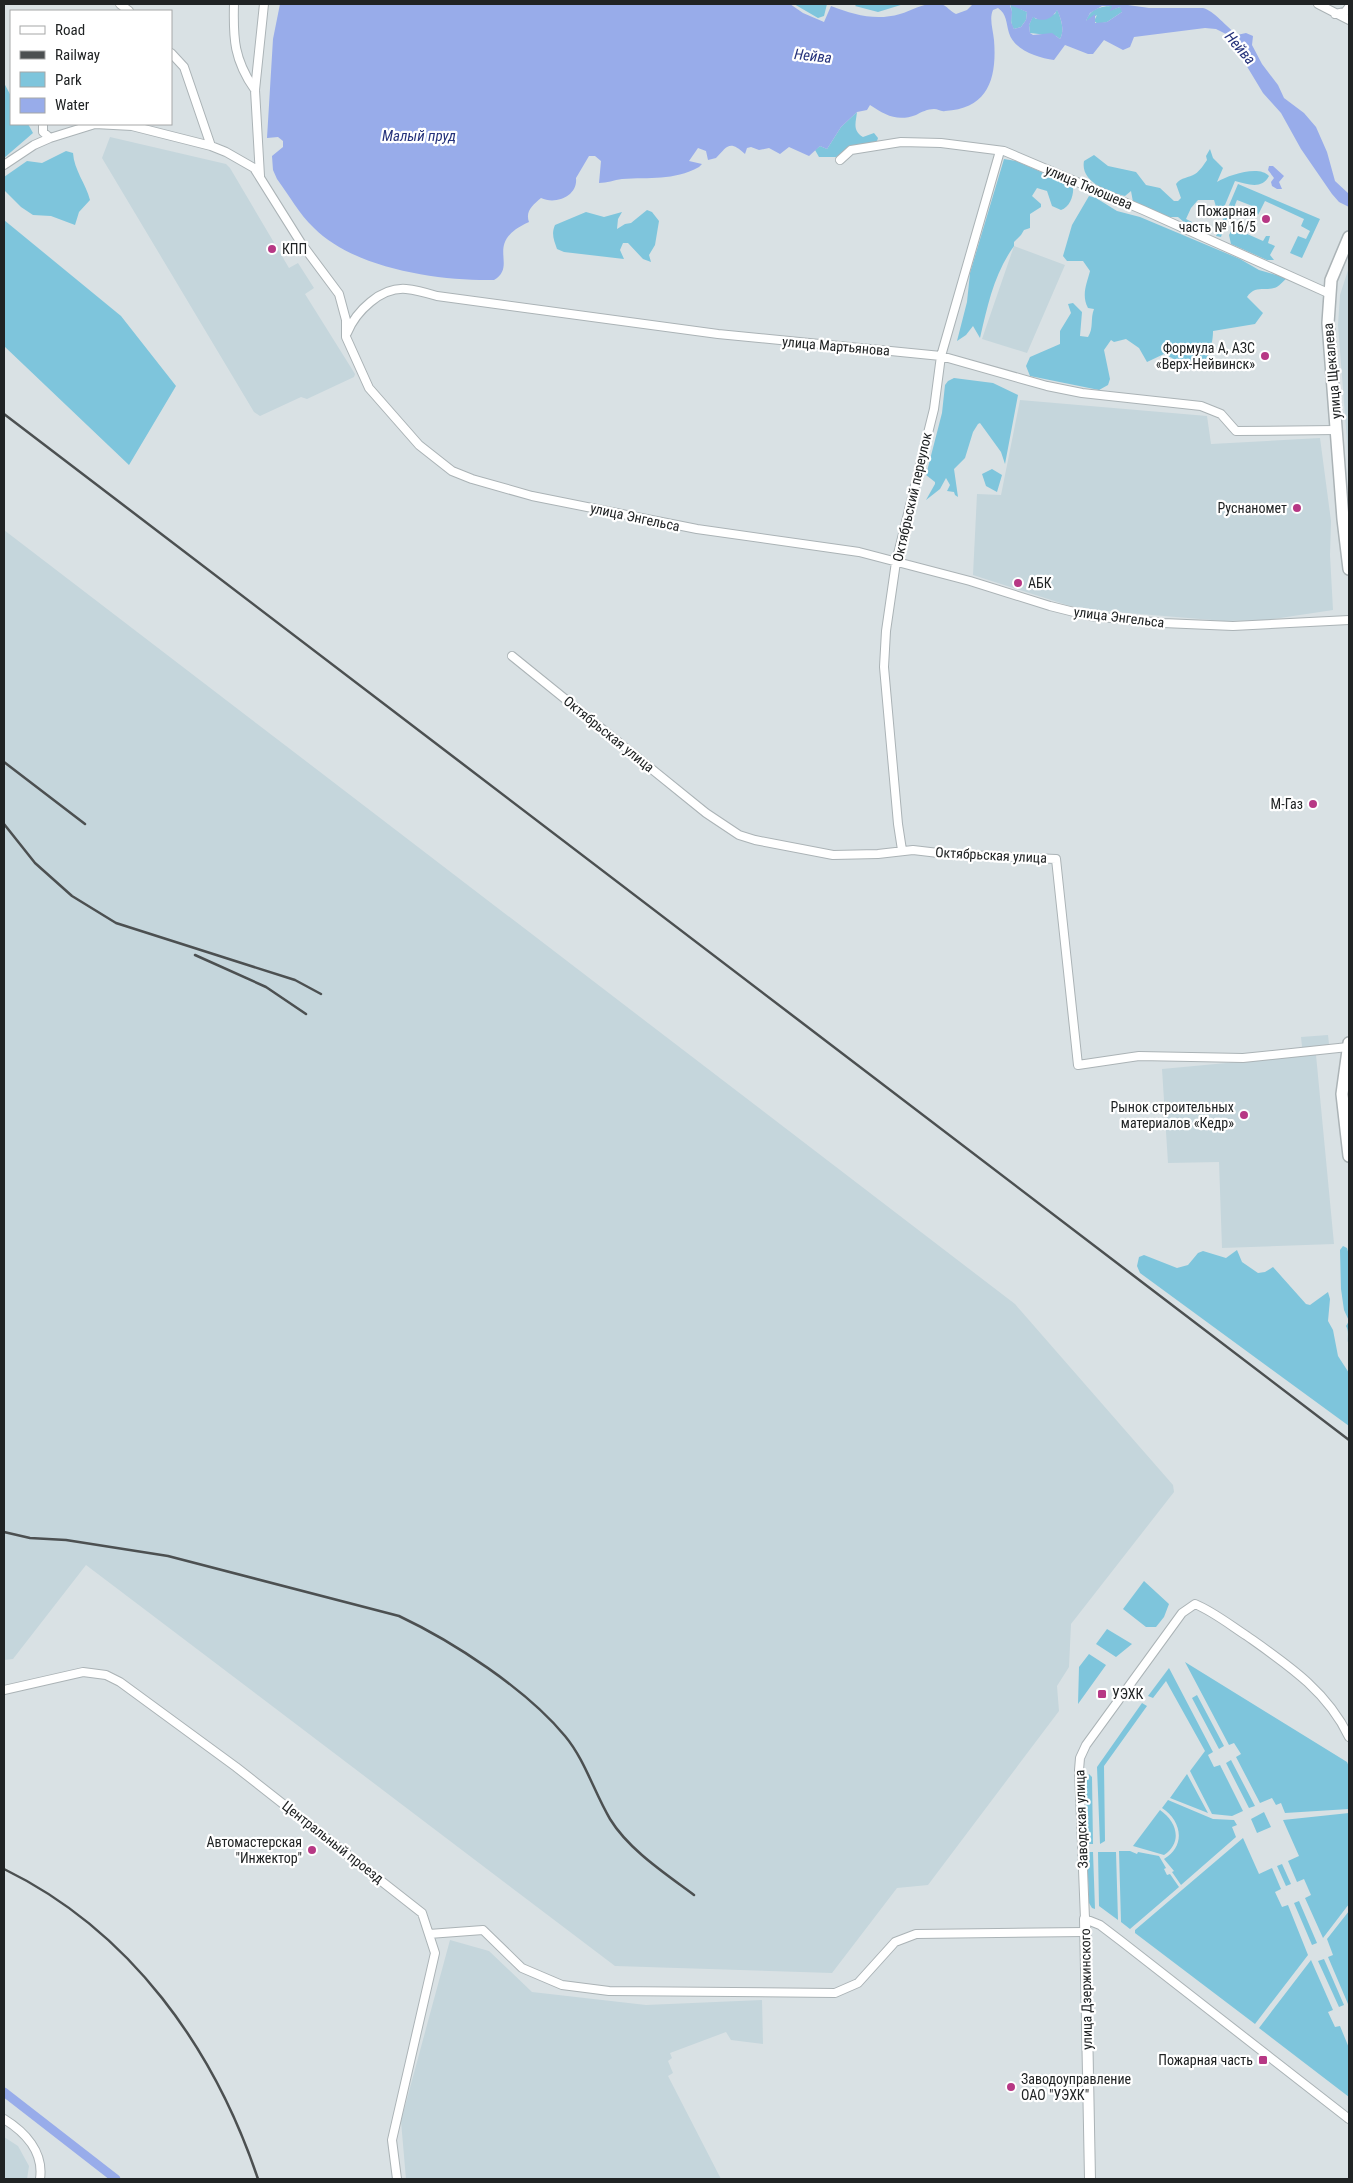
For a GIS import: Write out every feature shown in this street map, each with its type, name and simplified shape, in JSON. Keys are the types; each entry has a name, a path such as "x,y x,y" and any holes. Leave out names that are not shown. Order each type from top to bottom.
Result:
{"main road":[{"name":"улица Щекалева","path":"1349,237 1333,271 1328,293 1328,323 1349,569"},
{"path":"1349,1045 1342,1094 1349,1156"}],"street":[{"path":"234,4 235,48 242,70 255,90"},
{"path":"260,176 255,90 264,4"},
{"path":"1318,4 1349,20"},
{"path":"1336,14 1345,12 1349,7"},
{"path":"172,54 184,67 211,146"},
{"path":"43,125 43,132 50,138"},
{"name":"улица Энгельса","path":"4,165 34,145 92,125"},
{"name":"улица Энгельса","path":"106,125 148,129 211,146 246,163 260,176 301,243 339,294 346,320 346,337 369,388 380,403 419,445 452,471 472,479 532,496 687,528 859,552 970,581 1050,606 1097,617 1163,623 1233,626 1349,620"},
{"name":"улица Тююшева","path":"840,160 851,150 901,142 941,143 1004,151 1143,210 1328,293"},
{"name":"Октябрьский переулок","path":"902,850 884,668 886,631 896,562 934,409 941,356 1000,151"},
{"name":"улица Мартьянова","path":"346,337 350,325 370,303 391,290 406,289 437,296 718,334 941,356 964,360 1038,383 1082,393 1201,406 1221,414 1236,431 1337,430"},
{"name":"Октябрьская улица","path":"512,656 706,814 739,835 780,846 833,855 878,854 902,850 1056,859 1078,1065 1139,1056 1243,1058 1349,1045"},
{"name":"Заводская улица","path":"1084,1919 1080,1848 1080,1758 1086,1745 1182,1613 1195,1604 1209,1610 1270,1652 1312,1685 1333,1708 1349,1737"},
{"name":"Центральный проезд","path":"4,1690 83,1672 106,1674 120,1682 236,1767 422,1913 435,1953 392,2140 397,2179"},
{"path":"1084,1919 1100,1925 1122,1941 1349,2119"},
{"name":"улица Дзержинского","path":"1084,1919 1090,2179"},
{"path":"429,1934 483,1930 522,1968 562,1985 609,1992 835,1993 858,1983 895,1942 916,1934 1084,1932"},
{"path":"4,2119 28,2139 38,2155 40,2179"}],"shaded area":[{"path":"110,137 226,164 289,268 298,263 314,288 305,294 355,374 354,377 307,399 301,397 260,416 254,412 102,158"},
{"path":"1014,246 1065,265 1027,353 982,339"},
{"path":"1349,267 1349,467 1338,325 1340,295"},
{"path":"1020,400 1207,416 1211,444 1320,438 1331,521 1330,555 1333,610 1266,620 1224,621 1092,610 1070,606 973,575 977,494 1001,495"},
{"path":"4,530 1015,1304 1173,1485 1174,1492 1071,1624 1069,1667 1057,1686 1059,1711 928,1885 897,1888 832,1973 615,1966 86,1565 13,1659 4,1660"},
{"name":"Рынок строительных материалов «Кедр»","path":"1328,1035 1330,1053 1316,1055 1334,1244 1222,1248 1219,1162 1168,1163 1162,1069 1303,1056 1301,1037"},
{"path":"450,1940 489,1951 532,1992 646,2005 762,2000 763,2044 731,2040 726,2032 670,2053 672,2058 668,2061 673,2073 668,2076 721,2179 406,2179 401,2121"},
{"path":"4,2137 18,2146 29,2166 27,2179 4,2179"}],"green space":[{"path":"794,4 827,4 824,16 818,18"},
{"path":"857,4 904,4 878,12 855,6"},
{"path":"1010,4 1027,12 1026,20 1021,27 1014,29 1012,26"},
{"path":"1113,6 1111,10 1120,7 1122,12 1107,22 1098,24 1094,21 1097,15 1086,22 1090,14 1096,9"},
{"path":"1057,9 1062,28 1060,39 1056,36 1030,33 1029,25 1033,16 1036,19 1055,14"},
{"path":"4,83 10,94 10,125 29,125 33,133 4,158"},
{"path":"857,112 855,126 857,132 863,137 874,133 878,138 877,141 836,157 819,157 815,150 820,146 827,149 841,127"},
{"path":"1210,149 1213,158 1223,168 1217,182 1236,174 1251,171 1258,171 1269,176 1258,185 1235,181 1225,205 1217,210 1214,200 1198,200 1191,208 1186,219 1192,222 1191,224 1185,223 1178,217 1168,217 1133,202 1131,191 1125,196 1104,189 1086,175 1084,168 1084,161 1094,155 1108,166 1136,172 1146,185 1160,188 1174,201 1178,201 1181,198 1176,184 1180,180 1199,171 1207,160 1206,156"},
{"path":"66,151 73,153 90,200 79,212 75,225 51,216 33,215 21,207 4,190 4,177 27,161 42,163"},
{"path":"1004,159 1016,161 1069,184 1073,187 1073,194 1069,204 1061,210 1052,206 1047,191 1037,188 1032,196 1041,204 1041,207 1030,214 1030,228 1024,230 1014,242 1014,246 1001,267 992,290 980,338 973,326 966,335 957,341 967,302 970,273"},
{"path":"1238,184 1320,219 1302,258 1290,253 1298,236 1306,239 1310,231 1301,226 1304,219 1265,201 1258,215 1255,207 1237,200 1233,210 1230,209 1221,237 1216,236"},
{"path":"1089,196 1096,198 1117,211 1140,217 1240,259 1259,270 1287,278 1276,287 1256,290 1250,293 1247,297 1263,313 1255,324 1213,331 1208,356 1195,368 1188,369 1183,363 1176,365 1172,358 1164,354 1147,362 1139,348 1126,339 1114,342 1111,340 1104,350 1110,379 1108,385 1099,390 1030,376 1026,366 1030,357 1060,344 1060,331 1071,313 1068,304 1073,303 1082,312 1080,336 1088,337 1090,334 1094,309 1088,308 1085,294 1090,271 1083,261 1067,261 1063,256 1072,225"},
{"path":"647,210 652,212 659,221 655,245 649,255 651,262 643,259 628,243 623,243 620,250 624,259 564,252 557,249 553,234 555,225 586,212 604,217 622,212 618,219 617,229 631,223"},
{"path":"4,220 121,316 176,386 129,465 4,346"},
{"path":"1240,224 1244,227 1245,233 1263,241 1266,236 1270,236 1268,243 1275,246 1270,255 1274,260 1267,260 1231,244 1229,235 1234,226"},
{"path":"954,378 993,383 1018,395 1005,464 1001,452 980,423 973,432 965,458 954,469 958,497 954,492 947,491 950,485 946,478 940,489 926,500 935,484 926,475 942,413 945,385"},
{"path":"992,469 1002,475 997,492 986,486 982,474"},
{"path":"1343,1246 1347,1248 1349,1255 1349,1321 1344,1310 1341,1289 1340,1250"},
{"path":"1237,1250 1242,1262 1258,1273 1265,1272 1273,1267 1306,1304 1310,1305 1328,1292 1330,1299 1328,1321 1333,1330 1338,1356 1349,1373 1349,1426 1140,1273 1137,1266 1139,1257 1144,1255 1177,1268 1188,1265 1198,1253 1203,1251 1226,1258"},
{"path":"1349,1321 1349,1346 1346,1326"},
{"path":"1144,1581 1169,1604 1164,1617 1156,1627 1146,1627 1123,1609"},
{"path":"1107,1629 1132,1644 1116,1657 1096,1644"},
{"path":"1089,1654 1106,1665 1078,1704 1079,1667"},
{"path":"1185,1662 1347,1762 1349,1767 1349,1809 1285,1813 1281,1803 1276,1805 1272,1798 1260,1803 1236,1757 1241,1754 1234,1743 1229,1745"},
{"path":"1169,1668 1213,1752 1208,1755 1214,1767 1220,1765 1243,1811 1232,1816 1212,1814 1190,1771 1205,1751 1166,1681 1153,1698 1148,1696"},
{"path":"1197,1695 1224,1746 1219,1749 1192,1698"},
{"path":"1142,1703 1147,1706 1104,1766 1105,1841 1100,1844 1097,1767"},
{"path":"1231,1760 1255,1806 1249,1808 1226,1763"},
{"path":"1089,1774 1092,1777 1093,1844 1087,1844 1085,1782"},
{"path":"1187,1774 1208,1813 1170,1798"},
{"path":"1168,1800 1213,1819 1234,1820 1237,1825 1232,1827 1236,1837 1181,1885 1172,1872 1174,1871 1164,1859 1176,1847 1179,1834 1174,1820 1162,1808"},
{"path":"1160,1810 1170,1820 1176,1832 1174,1844 1164,1855 1133,1846"},
{"path":"1264,1812 1271,1827 1257,1833 1251,1819"},
{"path":"1349,1813 1349,1904 1323,1938 1305,1898 1311,1895 1304,1879 1297,1882 1288,1861 1299,1856 1283,1820"},
{"path":"1243,1838 1259,1874 1272,1868 1281,1889 1275,1892 1282,1907 1288,1905 1308,1955 1255,2024 1135,1933 1135,1930"},
{"path":"1119,1851 1159,1856 1166,1868 1164,1869 1167,1875 1170,1874 1179,1887 1130,1929 1121,1922"},
{"path":"1087,1852 1093,1852 1095,1909 1089,1903"},
{"path":"1098,1852 1116,1852 1118,1920 1099,1906"},
{"path":"1282,1864 1291,1884 1286,1886 1277,1866"},
{"path":"1299,1901 1317,1943 1312,1945 1294,1903"},
{"path":"1349,1911 1348,2004 1328,1957 1333,1955 1327,1939"},
{"path":"1324,1959 1344,2005 1339,2007 1318,1961"},
{"path":"1311,1960 1333,2010 1328,2012 1335,2027 1340,2026 1349,2048 1349,2097 1259,2028"}],"water":[{"name":"Малый пруд","path":"935,3 943,5 956,14 967,10 973,4 1121,4 1149,8 1203,8 1216,16 1237,35 1246,33 1253,36 1252,45 1262,64 1278,85 1284,98 1304,113 1316,127 1327,152 1335,181 1349,194 1349,207 1339,202 1332,194 1301,149 1281,113 1263,93 1228,35 1216,29 1205,28 1134,37 1130,47 1123,50 1104,40 1093,54 1088,54 1065,45 1054,60 1034,55 1016,44 1009,33 1005,16 998,8 993,10 991,17 995,54 991,78 987,89 972,104 960,109 929,110 903,118 886,114 870,105 867,110 857,112 841,127 827,149 820,146 809,156 789,147 780,154 769,148 759,150 751,147 747,148 745,154 740,149 729,146 716,158 708,160 706,151 698,148 689,161 702,164 680,175 622,179 599,183 601,161 595,156 589,156 576,178 576,184 570,194 553,200 541,198 529,211 529,222 515,230 507,238 503,253 503,268 501,274 494,280 472,280 424,275 374,263 352,254 331,242 309,223 277,179 273,170 272,156 283,147 283,141 278,137 267,138 273,39 280,4 790,4 803,13 824,22 831,6 848,12 874,17 900,14","holes":["1010,5 1027,12 1026,20 1021,27 1014,29 1011,22 1012,12","1102,6 1112,6 1110,11 1120,7 1122,12 1107,22 1095,23 1095,14 1086,21 1090,13","1057,10 1062,24 1060,39 1052,33 1033,35 1030,33 1029,25 1033,17 1044,20 1050,18"]},
{"path":"1269,166 1273,166 1284,176 1279,182 1282,189 1272,186 1271,182 1274,178 1268,170"}],"waterway":[{"path":"4,2092 116,2179"}],"railway":[{"path":"4,414 1349,1440"},
{"path":"4,762 85,824"},
{"path":"4,824 35,863 72,896 116,923 295,980 321,994"},
{"path":"195,955 266,987 306,1014"},
{"path":"4,1532 30,1538 66,1540 168,1556 399,1616 443,1639 510,1684 549,1718 572,1745 604,1809 627,1841 649,1861 694,1895"},
{"path":"4,1869 50,1895 91,1925 129,1960 162,1998 192,2040 218,2084 240,2131 258,2179"}],"place":[{"name":"Пожарная часть № 16/5","path":"1266,219"},
{"name":"КПП","path":"272,249"},
{"name":"Формула А, АЗС «Верх-Нейвинск»","path":"1265,356"},
{"name":"Руснаномет","path":"1297,508"},
{"name":"АБК","path":"1018,583"},
{"name":"М-Газ","path":"1313,804"},
{"name":"Рынок строительных материалов «Кедр»","path":"1244,1115"},
{"name":"УЭХК","path":"1102,1694"},
{"name":"Автомастерская \"Инжектор\"","path":"312,1850"},
{"name":"Пожарная часть","path":"1263,2060"},
{"name":"Заводоуправление ОАО \"УЭХК\"","path":"1011,2087"}],"water label":[{"name":"Нейва","path":"1240,48"},
{"name":"Нейва","path":"813,56"}]}
